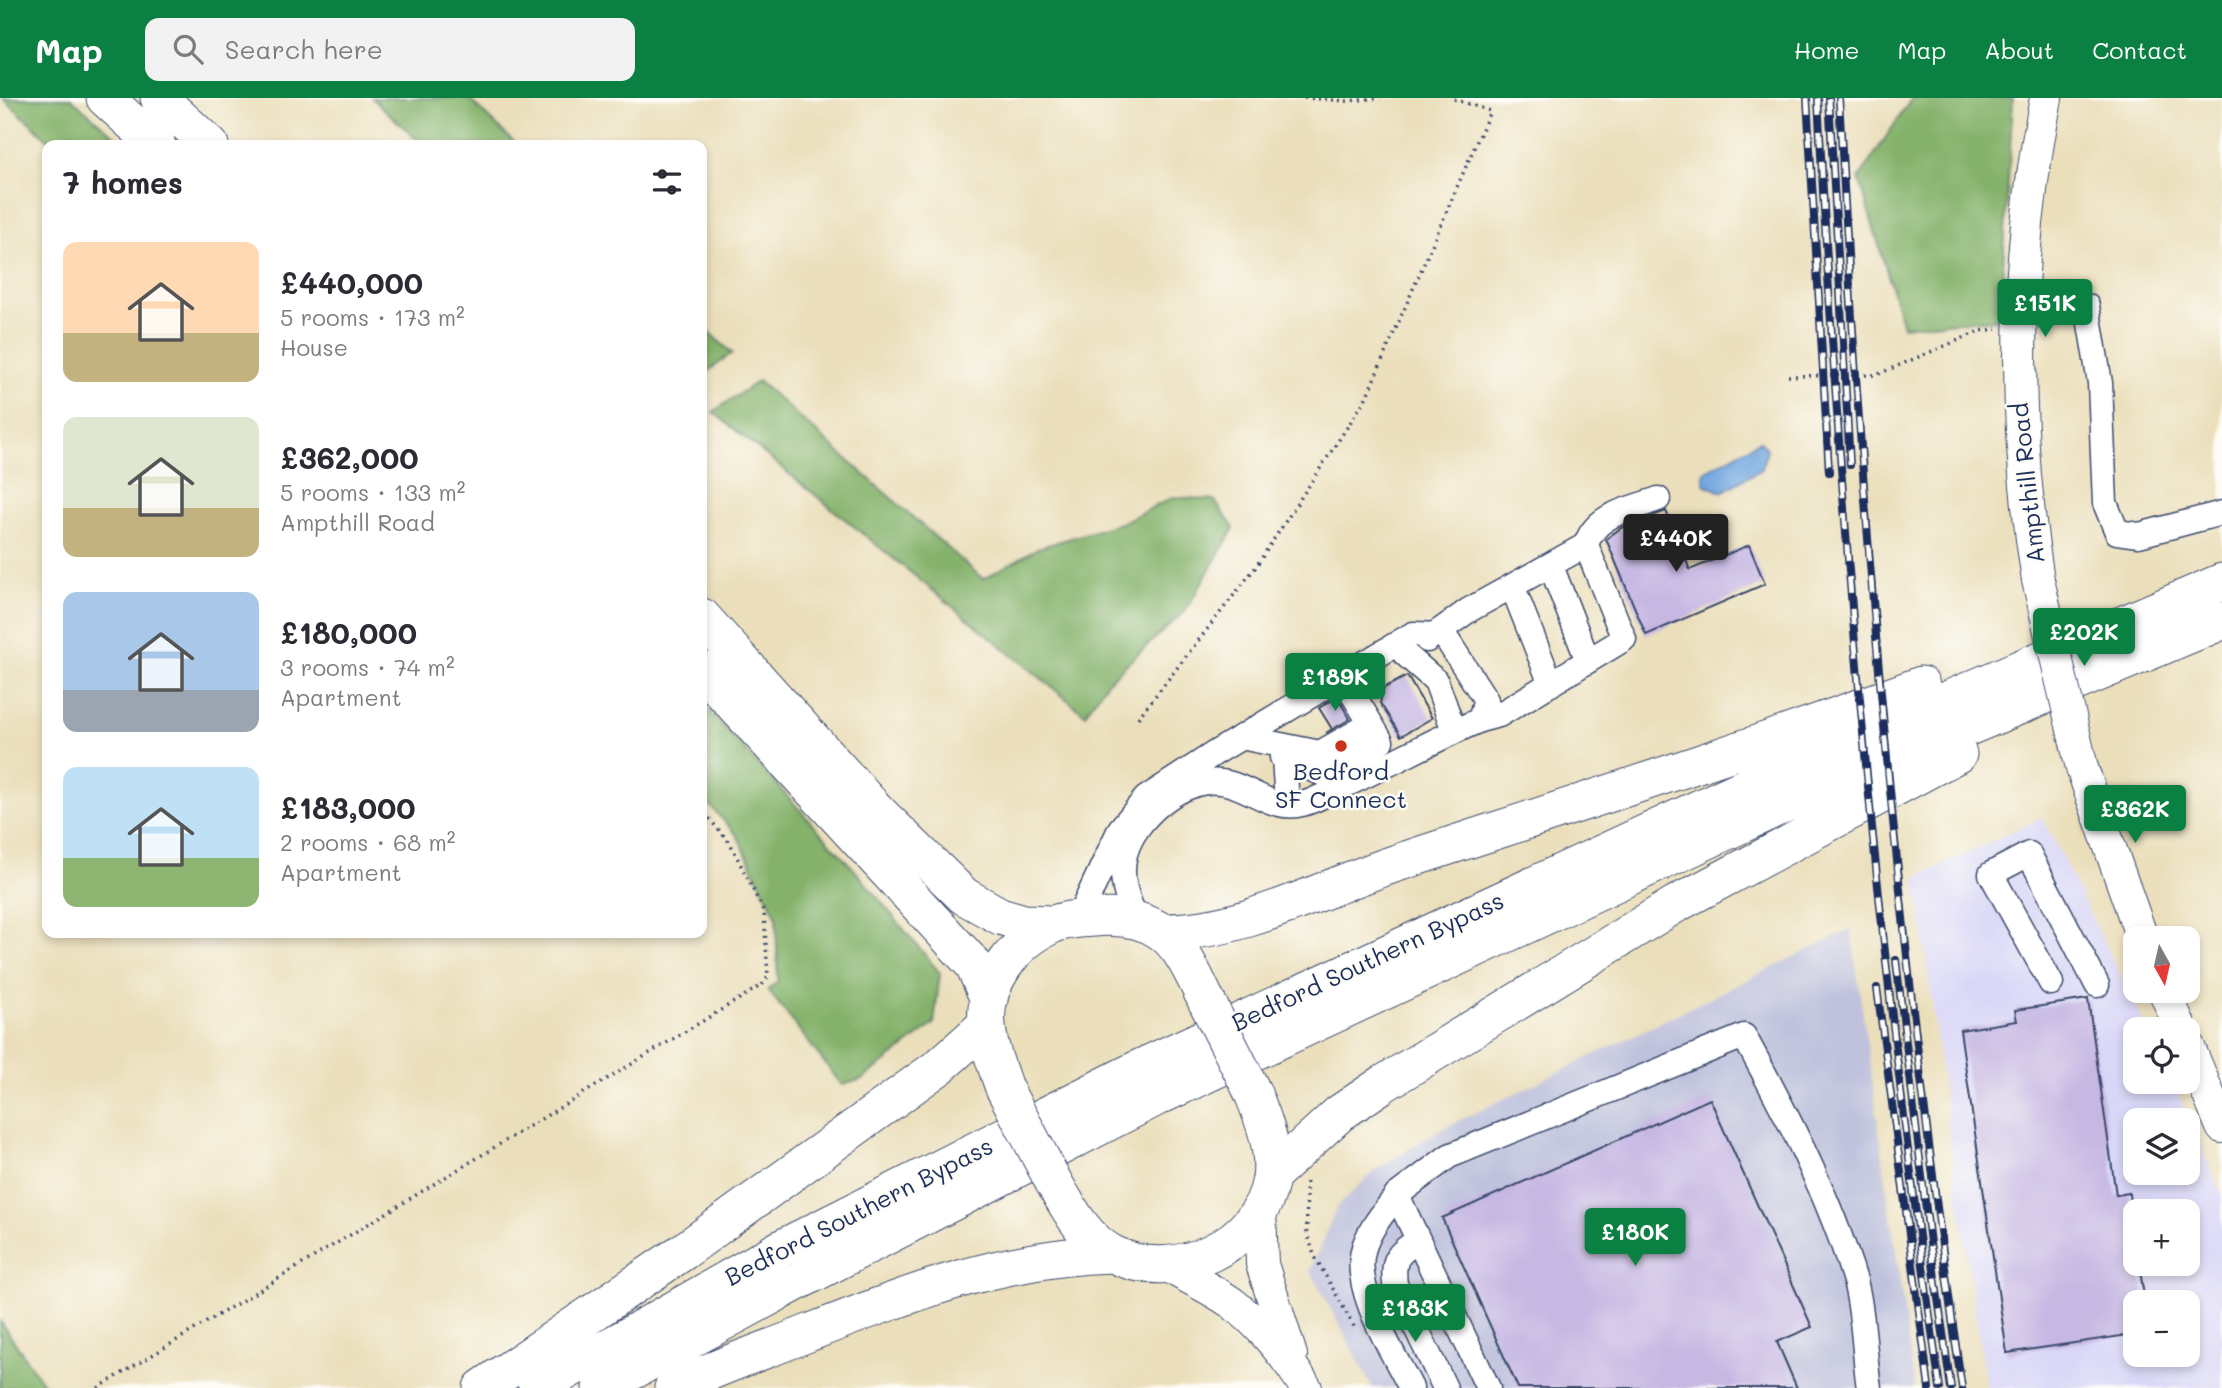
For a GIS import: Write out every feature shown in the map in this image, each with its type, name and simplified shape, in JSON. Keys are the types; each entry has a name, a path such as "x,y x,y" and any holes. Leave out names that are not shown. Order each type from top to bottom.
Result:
{"highway":[{"path":"105,98 151,140"},
{"path":"159,98 205,140"},
{"path":"707,623 876,810 964,897 1000,916 1024,923 1107,917 1190,932 1227,925 1388,866 1836,717 2082,624 2222,582"},
{"name":"Bedford Southern Bypass","path":"537,1388 782,1248 1140,1068 1756,782 2222,582"},
{"name":"Bedford Southern Bypass","path":"601,1388 793,1284 1157,1097 1787,803 2222,621"},
{"path":"1272,1175 1340,1113 1383,1084 1676,904 1993,736 2222,631"},
{"path":"707,675 974,965 988,1012 993,1057 1004,1088 1053,1181 1088,1235 1113,1254"},
{"path":"482,1388 773,1187 940,1066 988,1012 997,976 1012,954 1065,921"},
{"path":"673,1388 894,1300 966,1275 1064,1255 1113,1254 1166,1265 1191,1263 1217,1251 1241,1232 1266,1202 1272,1175 1267,1128 1252,1091 1183,956 1149,926"}],"main road":[{"name":"Ampthill Road","path":"2046,98 2026,226 2020,320 2023,469 2038,580 2082,768 2138,926"},
{"path":"2200,1074 2222,1127"},
{"path":"1260,1210 1262,1264 1302,1380"},
{"path":"1166,1265 1231,1303 1253,1322 1302,1380"}],"street":[{"path":"2020,320 2087,306 2100,383 2105,503 2117,532 2139,535 2222,513"},
{"path":"1149,926 1124,893 1125,855 1134,834 1152,812 1181,790 1220,782 1271,803 1301,805 1401,760 1454,731 1499,715 1624,639 1586,545 1591,530 1602,520 1658,499"},
{"path":"1241,737 1293,722 1436,635 1469,610 1513,588 1586,545"},
{"path":"1551,566 1588,661"},
{"path":"1513,588 1551,684"},
{"path":"1065,921 1120,829 1146,798 1241,737 1413,634 1444,635 1486,700 1480,720"},
{"path":"1405,654 1436,681 1454,731"},
{"path":"1241,737 1321,773 1381,741 1349,688"},
{"path":"1241,737 1320,753 1371,724"},
{"path":"1215,753 1220,782"},
{"path":"1284,758 1286,788"},
{"path":"2051,983 1991,874 2029,854 2097,985"},
{"path":"1410,1388 1378,1321 1361,1276 1363,1251 1378,1220 1396,1195 1449,1156 1744,1036 1785,1112 1822,1191 1856,1284 1869,1388"},
{"path":"1396,1195 1488,1388"},
{"path":"1418,1240 1402,1250 1393,1266 1395,1284 1444,1388"}],"path":[{"path":"1304,98 1347,102 1381,98"},
{"path":"1138,718 1255,568 1365,400 1490,111 1451,98"},
{"path":"1788,376 1876,375 1980,331 2020,320"},
{"path":"98,1388 762,985 768,976 764,912 730,843 707,816"},
{"path":"1307,1186 1307,1232 1314,1255 1362,1341"}],"shaded area":[{"path":"2042,817 2123,981 2123,1003 2134,1003 2141,1017 2123,1017 2123,1094 2179,1094 2185,1108 2123,1108 2123,1185 2200,1185 2200,1144 2222,1196 2222,1388 1987,1388 1954,1171 1916,878"},
{"path":"1851,929 1915,1388 1373,1388 1310,1270 1337,1207 1373,1172 1436,1132"}],"green space":[{"path":"3,98 71,98 119,140 49,140"},
{"path":"372,98 468,98 512,140 418,140"},
{"path":"1912,98 2013,98 2001,301 1997,319 1903,326 1859,178"},
{"path":"707,330 732,353 707,372"},
{"path":"758,381 983,579 1038,548 1121,523 1174,497 1214,500 1234,528 1185,611 1108,681 1085,714 713,412"},
{"path":"707,708 853,868 940,973 934,1024 863,1079 842,1085 768,990 778,981 776,915 737,835 707,802"},
{"path":"0,1321 46,1388 0,1388"}],"water":[{"path":"1760,441 1767,450 1761,469 1722,492 1704,484 1704,472"}],"building":[{"path":"1666,511 1690,570 1749,545 1765,584 1646,635 1606,539 1621,528"},
{"path":"1407,676 1432,718 1401,736 1380,703 1384,688"},
{"path":"1337,697 1350,719 1326,733 1332,729 1319,708"},
{"path":"2088,999 2116,1195 2129,1193 2130,1199 2123,1199 2123,1276 2141,1276 2143,1290 2123,1290 2123,1336 2007,1353 1960,1030 2017,1021 2015,1010"},
{"path":"1710,1099 1812,1327 1777,1342 1797,1388 1518,1388 1442,1218"}],"railway":[{"path":"1807,98 1829,472"},
{"path":"1818,98 1838,422 1864,744 1898,1067 1940,1388"},
{"path":"1829,98 1850,465"},
{"path":"1839,98 1871,583 1901,906 1919,1067 1962,1388"},
{"path":"1896,960 1930,1243 1951,1388"},
{"path":"1877,988 1929,1388"}],"place":[{"name":"Bedford SF Connect","path":"1341,746"}]}
